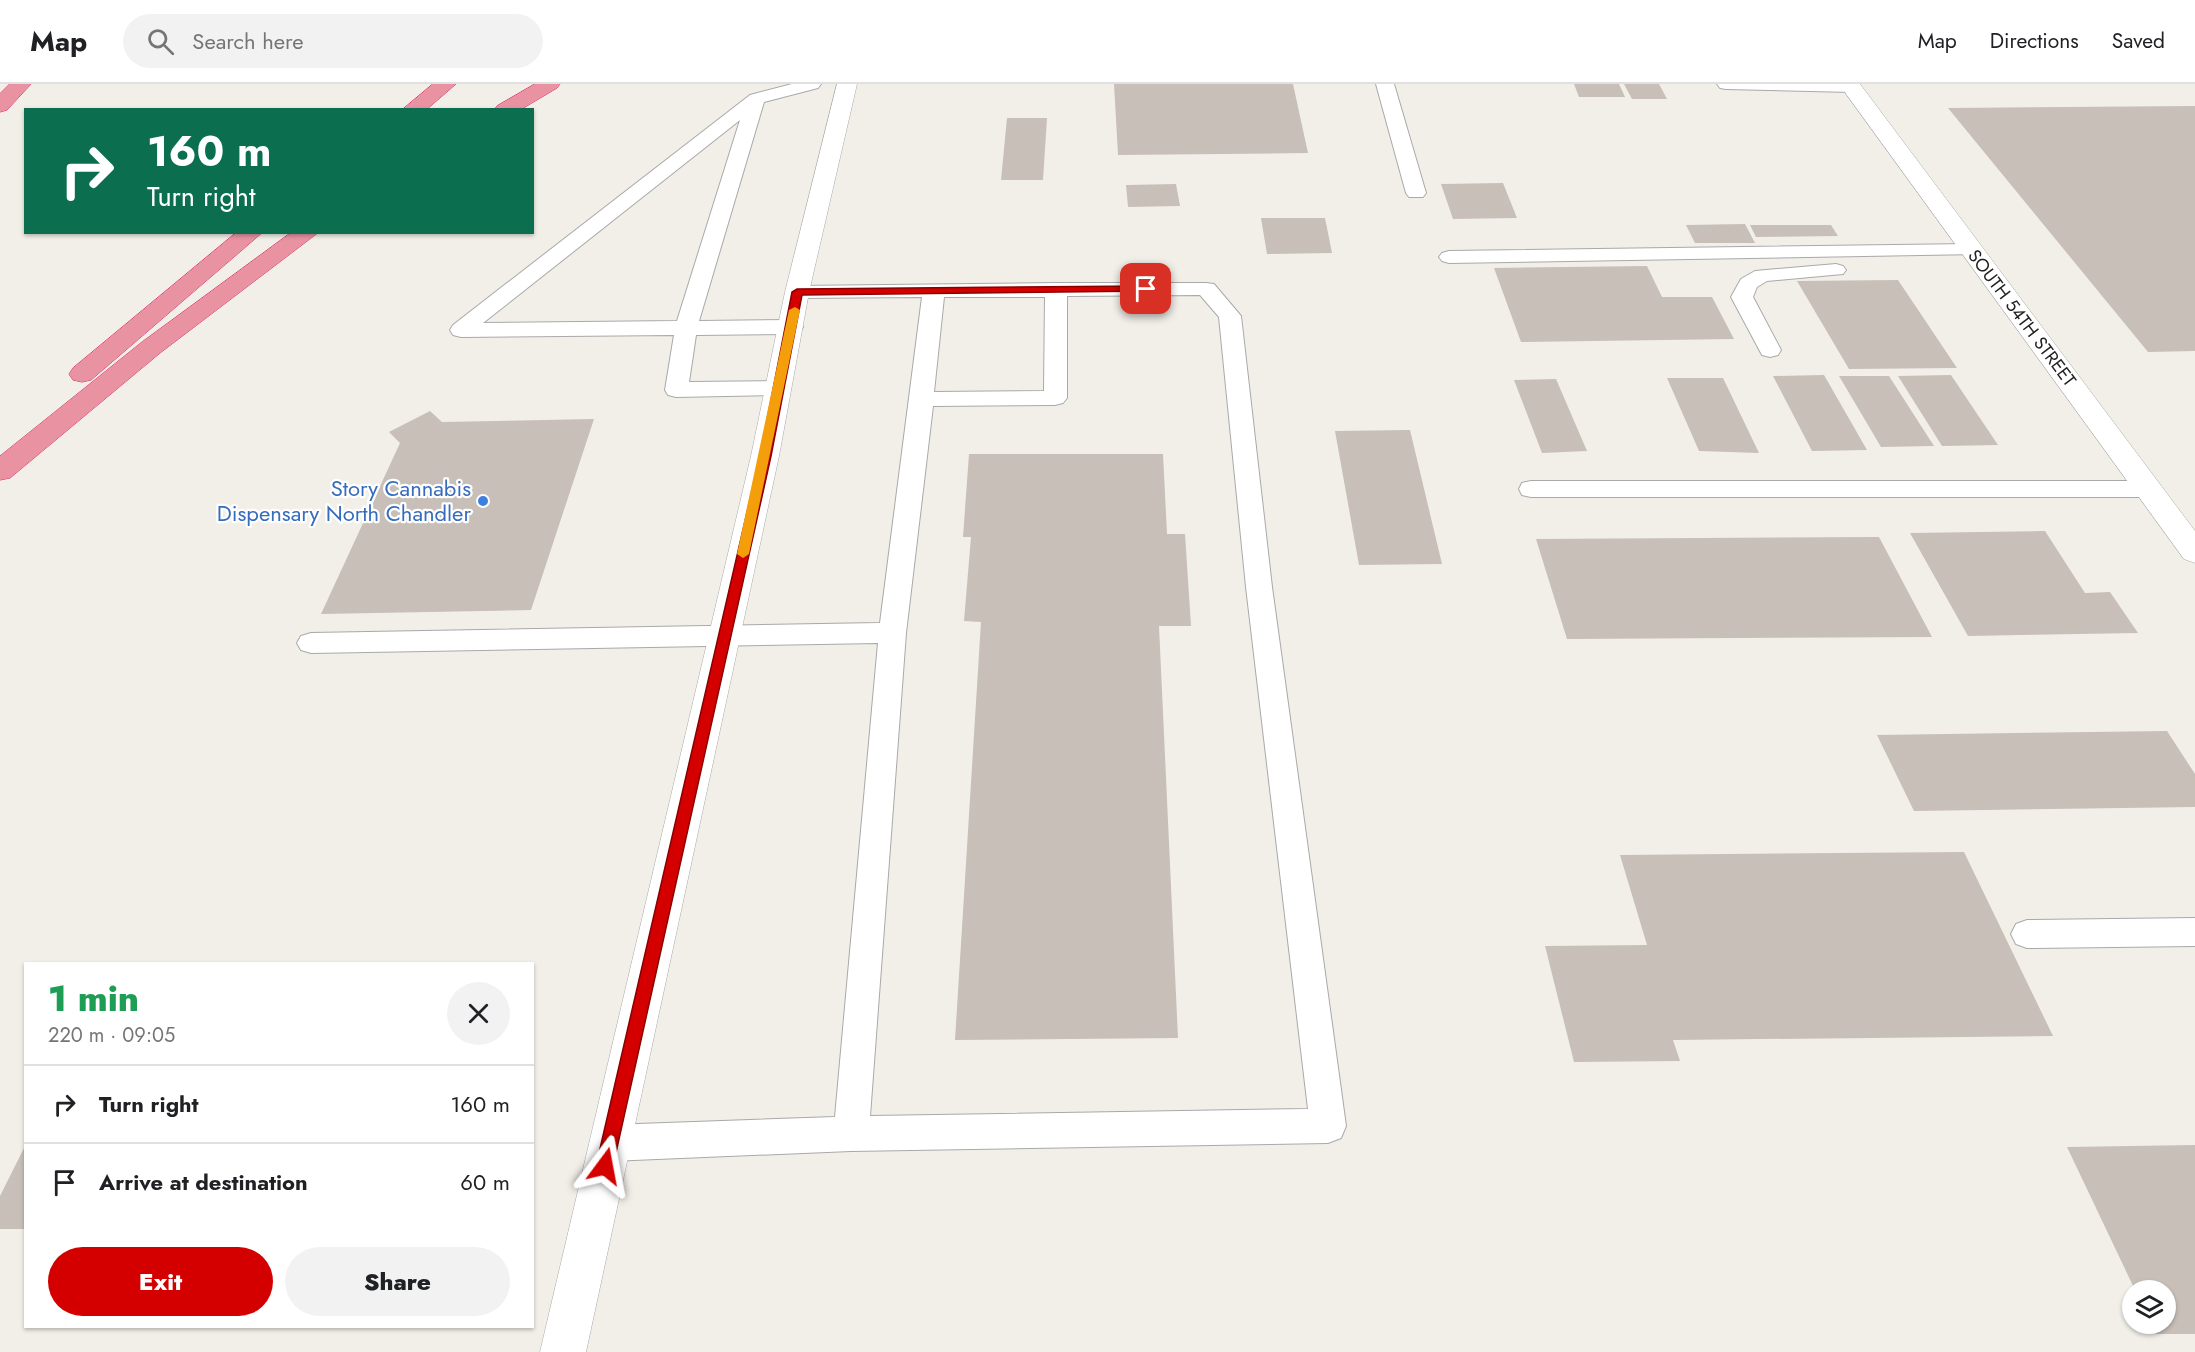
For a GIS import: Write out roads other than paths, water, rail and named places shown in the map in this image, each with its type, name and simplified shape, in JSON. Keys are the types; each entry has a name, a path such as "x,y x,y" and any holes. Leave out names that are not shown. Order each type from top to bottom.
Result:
{"highway":[{"path":"0,106 21,84"},
{"path":"415,108 446,84"},
{"path":"508,108 550,84"},
{"path":"0,447 108,352 250,234"},
{"path":"0,471 117,373 239,280 305,234"}],"street":[{"path":"563,1352 780,388 797,292 847,84"},
{"name":"SOUTH 54TH STREET","path":"1850,86 2195,552"}],"lane":[{"path":"792,327 461,330 756,99 812,84"},
{"path":"1385,84 1416,193"},
{"path":"1726,84 1850,86"},
{"path":"756,99 686,327 676,390 780,388"},
{"path":"1449,257 1978,259"},
{"path":"1770,350 1742,297 1748,283 1762,275 1978,259"},
{"path":"922,399 1055,398 1056,289"},
{"path":"610,1143 851,1134 1328,1126 1259,587 1230,316 1206,289 797,292"},
{"path":"851,1134 892,633 934,290"},
{"path":"1531,489 2149,489"},
{"path":"312,643 725,634 892,633"},
{"path":"2027,934 2195,932"}],"place":[{"name":"Story Cannabis Dispensary North Chandler","path":"483,501"}]}
